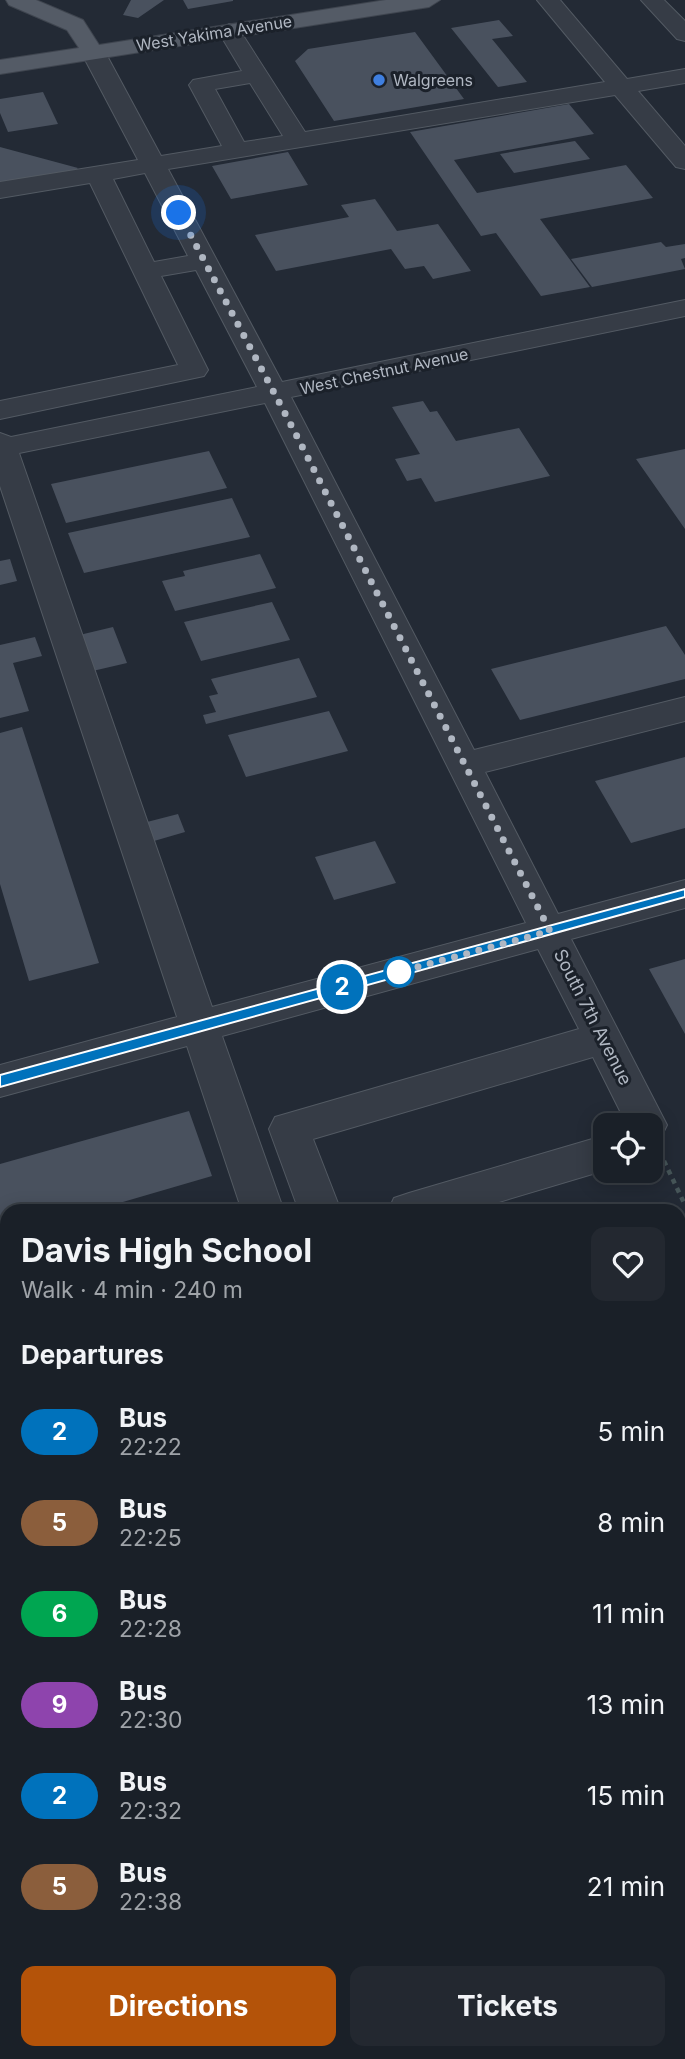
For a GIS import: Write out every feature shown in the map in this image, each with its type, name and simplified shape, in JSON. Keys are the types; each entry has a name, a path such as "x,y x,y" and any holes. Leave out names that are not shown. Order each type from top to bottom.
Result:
{"main road":[{"path":"17,0 75,25 93,51"},
{"path":"75,25 78,0"},
{"name":"West Yakima Avenue","path":"0,67 429,0"}],"street":[{"path":"548,0 685,162"},
{"path":"652,0 685,34"},
{"path":"229,31 299,141"},
{"name":"South 7th Avenue","path":"93,51 275,394 641,1113"},
{"path":"237,151 201,85 256,75"},
{"path":"0,190 685,76"},
{"path":"3,402 194,370 97,174"},
{"path":"145,271 204,261"},
{"name":"West Chestnut Avenue","path":"1,446 275,394 685,309"},
{"path":"1,446 260,1204"},
{"path":"465,765 685,709"},
{"path":"0,1081 685,894"},
{"path":"317,1204 289,1129 604,1038"},
{"path":"433,1204 593,1156"}],"path":[{"path":"663,1158 685,1204"}],"building":[{"path":"131,0 164,0 138,18 123,15"},
{"path":"183,0 233,0 233,1 188,9"},
{"path":"499,20 513,36 492,39 527,82 498,87 451,28"},
{"name":"Walgreens","path":"415,32 464,99 334,121 295,61 308,49"},
{"path":"43,92 58,124 8,132 0,113 0,99"},
{"path":"569,104 594,134 454,160 477,193 626,165 653,198 540,219 590,287 541,296 496,233 481,236 410,132"},
{"path":"575,141 590,159 514,173 500,154"},
{"path":"0,147 78,168 65,178 0,189"},
{"path":"288,152 308,185 231,199 212,166"},
{"path":"375,199 397,231 438,224 471,271 433,279 424,266 405,269 391,249 276,271 255,235 349,217 341,205"},
{"path":"661,242 666,247 685,244 685,258 681,259 685,269 592,287 571,259"},
{"path":"423,401 430,412 437,411 456,441 519,428 550,476 435,502 421,478 407,481 395,459 420,454 392,407"},
{"path":"685,449 685,529 636,459"},
{"path":"209,451 227,488 66,523 51,484"},
{"path":"232,498 250,537 84,573 68,533"},
{"path":"260,554 276,588 175,611 162,581 185,576 183,571"},
{"path":"10,559 17,581 0,585 0,561"},
{"path":"272,602 290,640 201,661 184,622"},
{"path":"666,626 685,655 685,679 520,720 491,669"},
{"path":"113,627 127,663 84,673 71,637"},
{"path":"35,637 42,656 13,663 29,711 0,718 0,645"},
{"path":"299,658 317,697 206,724 203,715 216,712 209,696 218,694 211,679"},
{"path":"329,711 348,751 246,777 228,735"},
{"path":"22,727 99,963 29,981 0,884 0,733"},
{"path":"685,757 685,828 631,843 595,781"},
{"path":"178,814 185,832 154,841 147,822"},
{"path":"375,841 396,883 334,900 315,857"},
{"path":"685,959 685,1034 649,969"},
{"path":"189,1111 212,1176 116,1204 0,1204 0,1164"}],"bus line":[{"name":"2","path":"0,1081 685,894"}],"place":[{"name":"Walgreens","path":"379,80"}],"route":[{"path":"179,213 288,419 550,931 399,972"}]}
